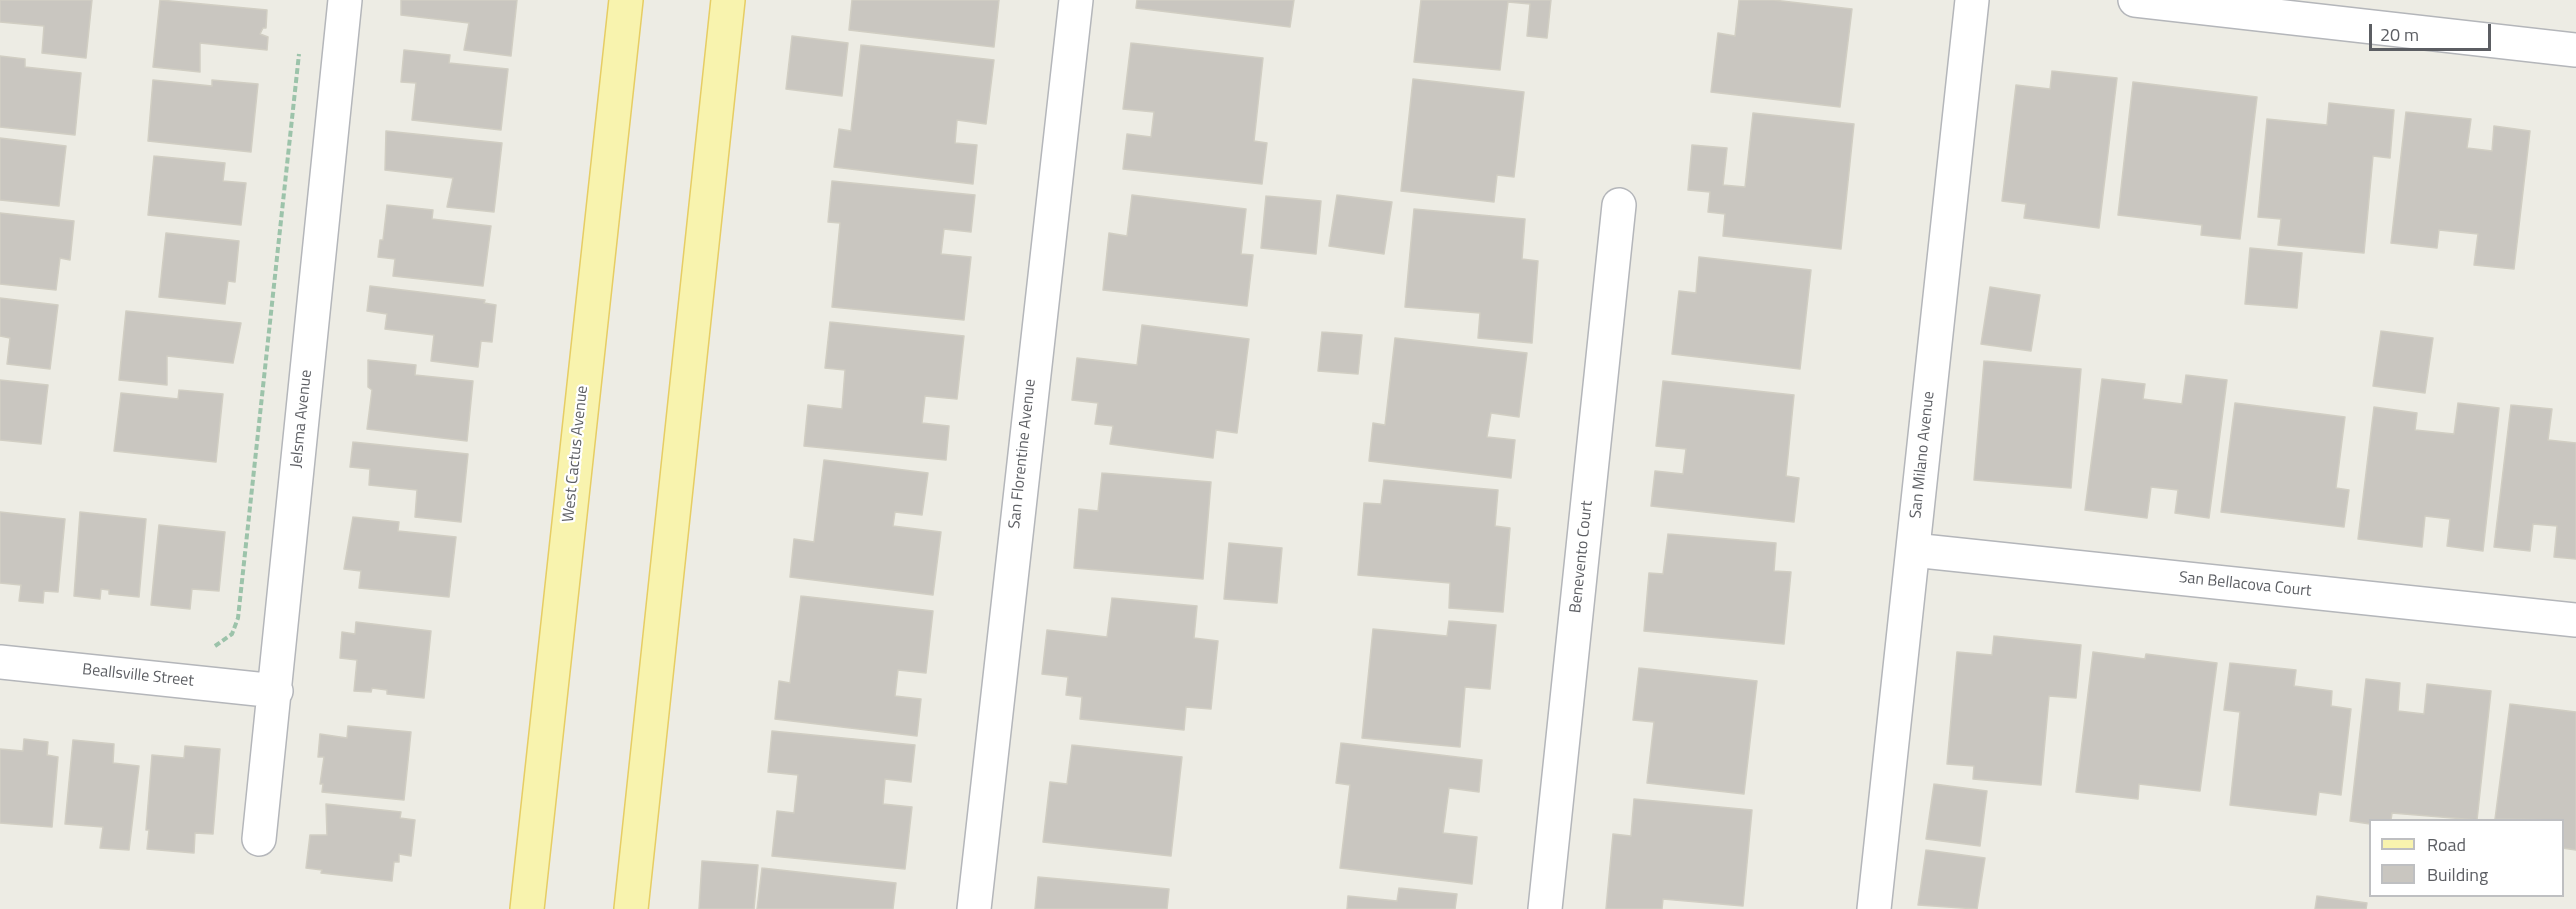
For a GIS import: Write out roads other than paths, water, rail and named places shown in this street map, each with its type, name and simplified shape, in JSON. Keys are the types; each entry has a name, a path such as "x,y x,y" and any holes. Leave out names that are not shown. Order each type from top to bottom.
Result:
{"main road":[{"name":"West Cactus Avenue","path":"527,909 626,0"},
{"path":"631,909 728,0"}],"street":[{"name":"Jelsma Avenue","path":"259,839 276,691 345,0"},
{"name":"San Florentine Avenue","path":"974,909 1076,0"},
{"name":"San Milano Avenue","path":"1874,909 1972,0"},
{"path":"2135,0 2576,50"},
{"name":"Benevento Court","path":"1545,909 1618,205"},
{"name":"San Bellacova Court","path":"1913,550 2576,620"},
{"name":"Beallsville Street","path":"0,662 276,691"}]}
